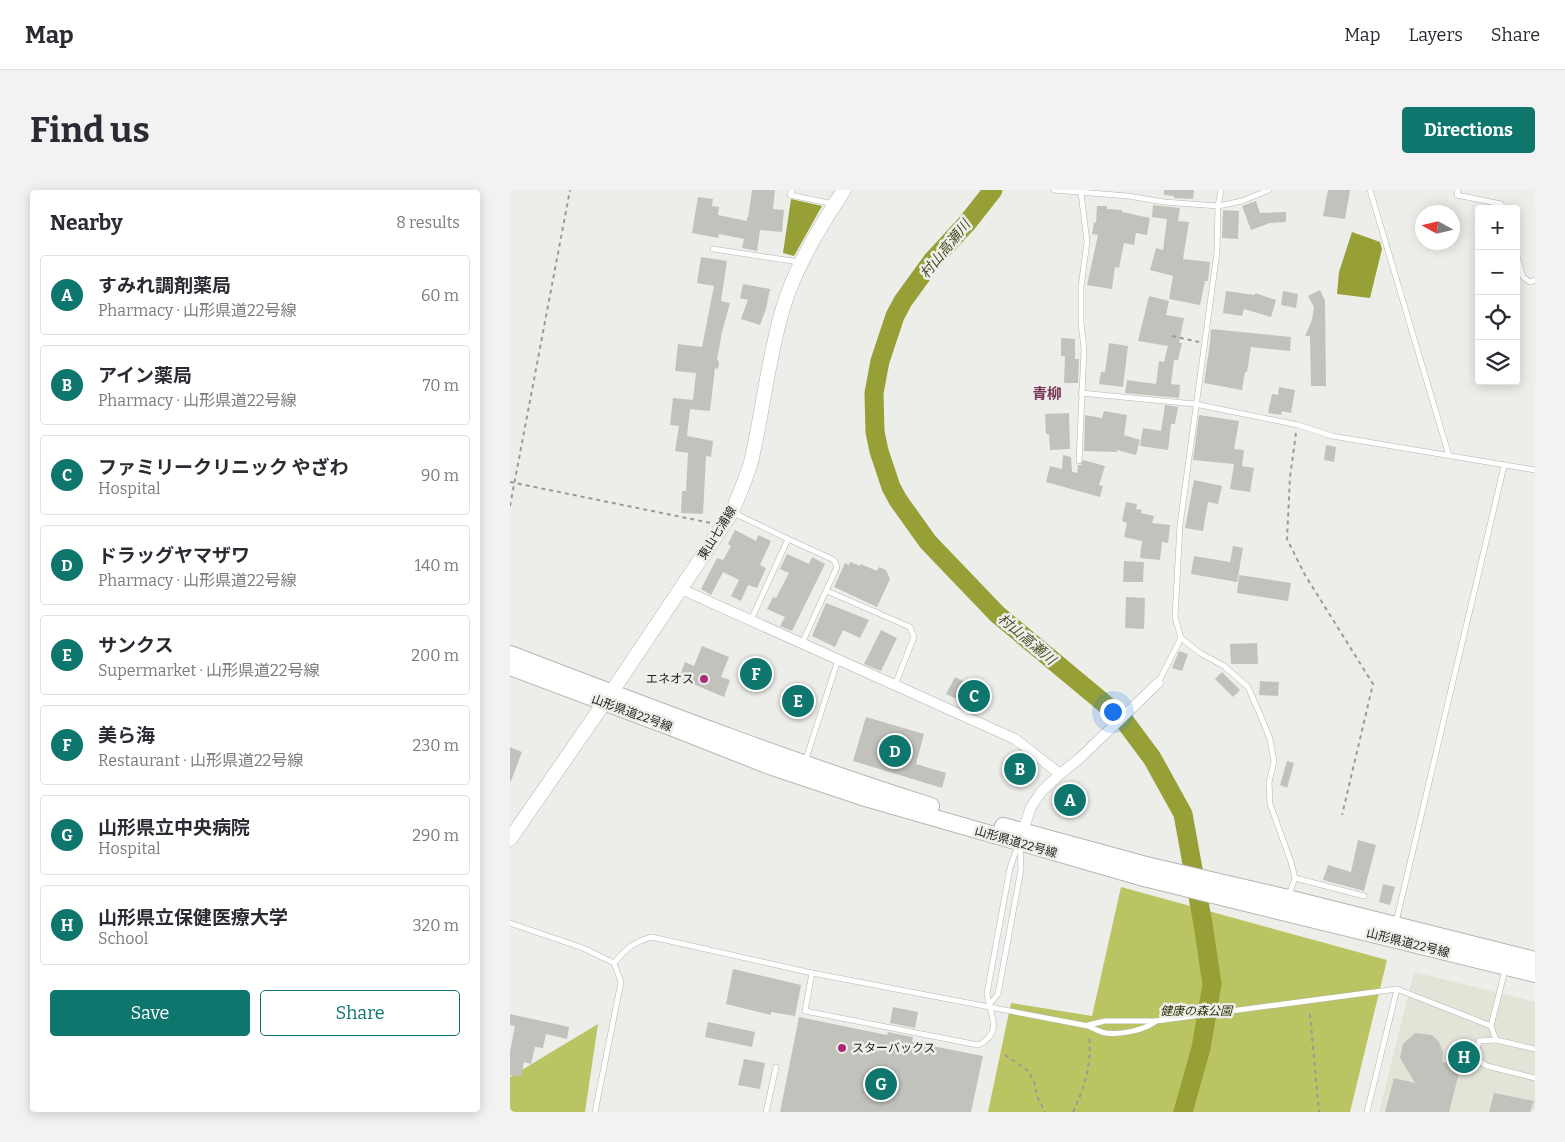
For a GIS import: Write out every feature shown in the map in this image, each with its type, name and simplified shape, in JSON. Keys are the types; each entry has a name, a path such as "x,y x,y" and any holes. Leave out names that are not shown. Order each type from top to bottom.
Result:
{"main road":[{"name":"東山七浦線","path":"510,839 732,512 750,463 783,308 801,262 844,190"},
{"name":"山形県道22号線","path":"510,654 772,766 853,794 1021,837 1246,903 1535,974"},
{"name":"山形県道22号線","path":"510,667 608,697 1021,837"},
{"name":"山形県道22号線","path":"1145,872 1266,893 1535,960"}],"street":[{"path":"681,589 1015,739 1060,774"},
{"path":"1021,837 1031,807 1042,791 1080,758 1158,683"}],"lane":[{"path":"792,190 790,195 835,204"},
{"path":"1054,190 1218,206 1242,201 1269,190"},
{"path":"1220,190 1217,252 1180,525 1175,617 1181,638 1200,653 1224,666 1248,687 1270,739 1274,762 1269,782 1270,804 1295,878 1288,898"},
{"path":"1370,190 1449,456"},
{"path":"1458,190 1457,195 1502,205"},
{"path":"1079,461 1084,349 1081,323 1081,287 1087,242 1081,193"},
{"path":"713,250 801,262"},
{"path":"1520,267 1523,277 1530,282 1535,280"},
{"path":"1082,392 1195,404 1298,426 1332,436 1535,470"},
{"path":"1396,924 1504,466"},
{"path":"732,512 834,560 837,567 802,643"},
{"path":"751,620 788,539"},
{"path":"827,591 910,627 914,637 895,685"},
{"path":"1158,683 1181,638"},
{"path":"805,763 838,660"},
{"path":"988,1006 998,994 1000,984 1021,869 1021,837"},
{"path":"812,973 805,1011 978,1045 991,1037 994,1023 988,1006 987,993 1008,877 1021,837"},
{"path":"1295,878 1364,896"},
{"path":"510,923 583,948 614,964 621,982 596,1112"},
{"path":"614,964 624,951 637,940 652,937 812,973 1088,1026 1106,1033 1136,1030 1149,1026 1156,1021"},
{"path":"1496,1040 1491,1026 1505,967"},
{"path":"1088,1026 1105,1021 1156,1021 1397,989 1491,1026"},
{"path":"1367,1112 1397,989"},
{"path":"1535,1049 1496,1040 1479,1041 1476,1058 1487,1066 1535,1078"},
{"path":"766,1112 776,1067"}],"path":[{"path":"510,506 570,190"},
{"path":"1172,336 1204,343"},
{"path":"1298,426 1290,477 1288,539 1305,575 1374,684 1342,815"},
{"path":"510,482 724,526"},
{"path":"1310,1014 1319,1112"},
{"path":"1073,1112 1082,1093 1090,1062 1088,1026"},
{"path":"1005,1054 1027,1070 1034,1082 1036,1096 1045,1112"}],"shaded area":[{"path":"791,199 822,206 794,256 783,253"},
{"path":"1352,232 1380,242 1382,249 1370,298 1337,294 1339,272"},
{"path":"1414,972 1535,1002 1535,1112 1379,1112"}],"green space":[{"name":"健康の森公園","path":"1121,887 1387,960 1350,1112 988,1112 1011,1003 1092,1016"},
{"path":"598,1024 585,1112 510,1112 510,1077"}],"building":[{"path":"752,190 775,190 773,209 784,210 782,232 760,230 757,251 742,248 744,239 719,234 718,238 692,233 698,197 713,199 712,206 719,207 718,215 747,221"},
{"path":"1164,190 1194,190 1193,199 1174,198 1174,196 1164,195"},
{"path":"1328,190 1350,190 1345,219 1323,216"},
{"path":"1256,201 1260,213 1286,212 1286,222 1270,223 1251,230 1242,206"},
{"path":"1153,205 1180,208 1178,221 1189,222 1183,259 1210,262 1208,281 1205,281 1200,305 1169,299 1173,276 1150,270 1156,248 1163,250 1167,219 1152,217"},
{"path":"1097,206 1107,206 1107,209 1122,210 1122,212 1150,218 1147,235 1136,233 1134,245 1124,243 1119,268 1115,267 1112,289 1087,285 1098,235 1092,234 1094,222 1096,223"},
{"path":"1223,210 1239,211 1238,239 1222,238"},
{"path":"701,257 727,261 721,301 730,303 722,332 717,360 719,361 718,369 715,368 710,411 690,409 687,436 713,441 711,457 706,456 703,514 681,513 682,491 686,491 688,453 675,451 679,426 670,425 673,398 693,400 696,373 675,371 678,344 702,347 714,286 697,283"},
{"path":"743,284 770,289 760,325 741,319 748,300 740,298"},
{"path":"1320,290 1325,301 1326,386 1311,386 1310,336 1305,336 1312,320 1314,307 1308,296"},
{"path":"1226,291 1255,295 1255,293 1276,300 1271,317 1244,309 1242,316 1223,313"},
{"path":"1283,291 1298,294 1296,308 1281,305"},
{"path":"1149,296 1169,301 1166,315 1184,318 1179,343 1182,343 1178,360 1174,360 1171,384 1180,385 1179,398 1125,393 1127,380 1156,384 1159,361 1164,362 1168,346 1138,341"},
{"path":"1211,329 1291,337 1290,351 1251,347 1242,390 1204,383"},
{"path":"1061,338 1075,339 1075,359 1079,359 1078,383 1064,383 1065,356 1061,356"},
{"path":"1109,343 1128,346 1123,387 1099,384 1101,372 1105,372"},
{"path":"1279,387 1295,390 1291,413 1282,411 1281,415 1268,413 1272,394 1278,395"},
{"path":"1165,405 1178,407 1175,424 1171,424 1168,450 1140,446 1143,428 1161,431"},
{"path":"1104,411 1127,415 1124,435 1140,440 1136,455 1117,450 1117,452 1084,451 1085,415 1102,418"},
{"path":"1069,413 1070,449 1050,450 1049,434 1046,434 1045,414"},
{"path":"1199,415 1239,421 1234,449 1244,450 1242,466 1254,468 1250,492 1230,489 1234,464 1193,460"},
{"path":"1326,445 1336,447 1334,462 1324,460"},
{"path":"1063,455 1071,457 1072,472 1077,473 1078,465 1081,465 1083,460 1105,466 1099,485 1103,486 1100,497 1046,482 1050,466 1062,469"},
{"path":"1194,480 1222,486 1218,504 1208,502 1203,531 1185,528"},
{"path":"1126,502 1137,504 1136,509 1142,510 1141,513 1154,516 1152,523 1170,525 1168,543 1162,542 1160,560 1140,558 1142,541 1124,537 1127,523 1122,521"},
{"path":"735,530 756,541 758,535 771,541 760,565 766,568 757,588 748,585 741,601 731,596 739,580 723,572 711,595 701,589 717,558 723,560 731,546 728,544"},
{"path":"1233,546 1243,548 1237,582 1191,574 1194,556 1230,562"},
{"path":"787,554 809,564 812,557 825,564 792,631 780,626 785,617 767,609 773,597 776,598 789,573 780,569"},
{"path":"1124,561 1144,562 1143,582 1123,582"},
{"path":"850,562 860,566 861,564 877,571 879,567 886,570 890,579 877,607 834,587 845,563 849,565"},
{"path":"1239,575 1291,583 1288,601 1237,593"},
{"path":"1126,597 1145,598 1144,629 1125,628"},
{"path":"826,603 869,620 860,638 843,630 835,647 812,636"},
{"path":"881,630 897,638 881,671 864,664"},
{"path":"1257,643 1258,664 1231,664 1230,644"},
{"path":"702,646 729,657 721,677 730,680 724,697 679,678 685,662 694,666"},
{"path":"1179,651 1188,654 1182,671 1172,668"},
{"path":"752,662 770,669 762,688 745,680"},
{"path":"1222,672 1240,690 1233,697 1215,679"},
{"path":"955,677 990,694 982,711 946,694"},
{"path":"1260,681 1279,682 1278,696 1259,695"},
{"path":"796,685 811,690 801,717 786,711"},
{"path":"866,717 924,734 916,764 946,773 942,788 853,761"},
{"path":"510,747 522,752 511,781 510,781"},
{"path":"1013,755 1037,770 1029,783 1005,768"},
{"path":"1287,761 1294,763 1287,788 1280,785"},
{"path":"1069,788 1082,803 1072,811 1059,796"},
{"path":"1358,840 1376,845 1364,891 1323,880 1328,865 1351,872"},
{"path":"1383,884 1395,887 1390,905 1379,902"},
{"path":"733,969 801,985 795,1016 771,1012 771,1015 726,1004"},
{"path":"893,1007 918,1012 915,1028 890,1023"},
{"path":"510,1014 569,1027 567,1039 546,1034 543,1048 535,1047 531,1064 524,1062 521,1077 510,1075 510,1052 515,1026 510,1025"},
{"path":"799,1017 887,1035 888,1032 913,1037 912,1042 983,1056 971,1112 780,1112"},
{"path":"708,1022 755,1032 752,1047 705,1037"},
{"path":"1415,1033 1432,1035 1439,1042 1443,1052 1442,1062 1461,1065 1449,1112 1385,1112 1394,1078 1415,1083 1400,1058 1403,1044"},
{"path":"744,1059 765,1063 760,1089 738,1085"},
{"path":"1494,1093 1534,1101 1530,1112 1489,1112"}],"waterway":[{"name":"村山高瀬川","path":"993,190 967,223 932,261 903,301 895,316 880,361 874,393 875,432 891,487 928,542 997,614 1123,719 1152,758 1183,814 1212,984 1201,1048 1183,1112"}],"place":[{"name":"美ら海","path":"756,674"},
{"name":"エネオス","path":"704,679"},
{"name":"ファミリークリニック やざわ","path":"974,696"},
{"name":"サンクス","path":"798,701"},
{"name":"ドラッグヤマザワ","path":"895,751"},
{"name":"アイン薬局","path":"1020,769"},
{"name":"すみれ調剤薬局","path":"1070,800"},
{"name":"スターバックス","path":"842,1048"},
{"name":"山形県立保健医療大学","path":"1464,1057"},
{"name":"山形県立中央病院","path":"881,1084"}],"district":[{"name":"青柳","path":"1047,394"}]}
